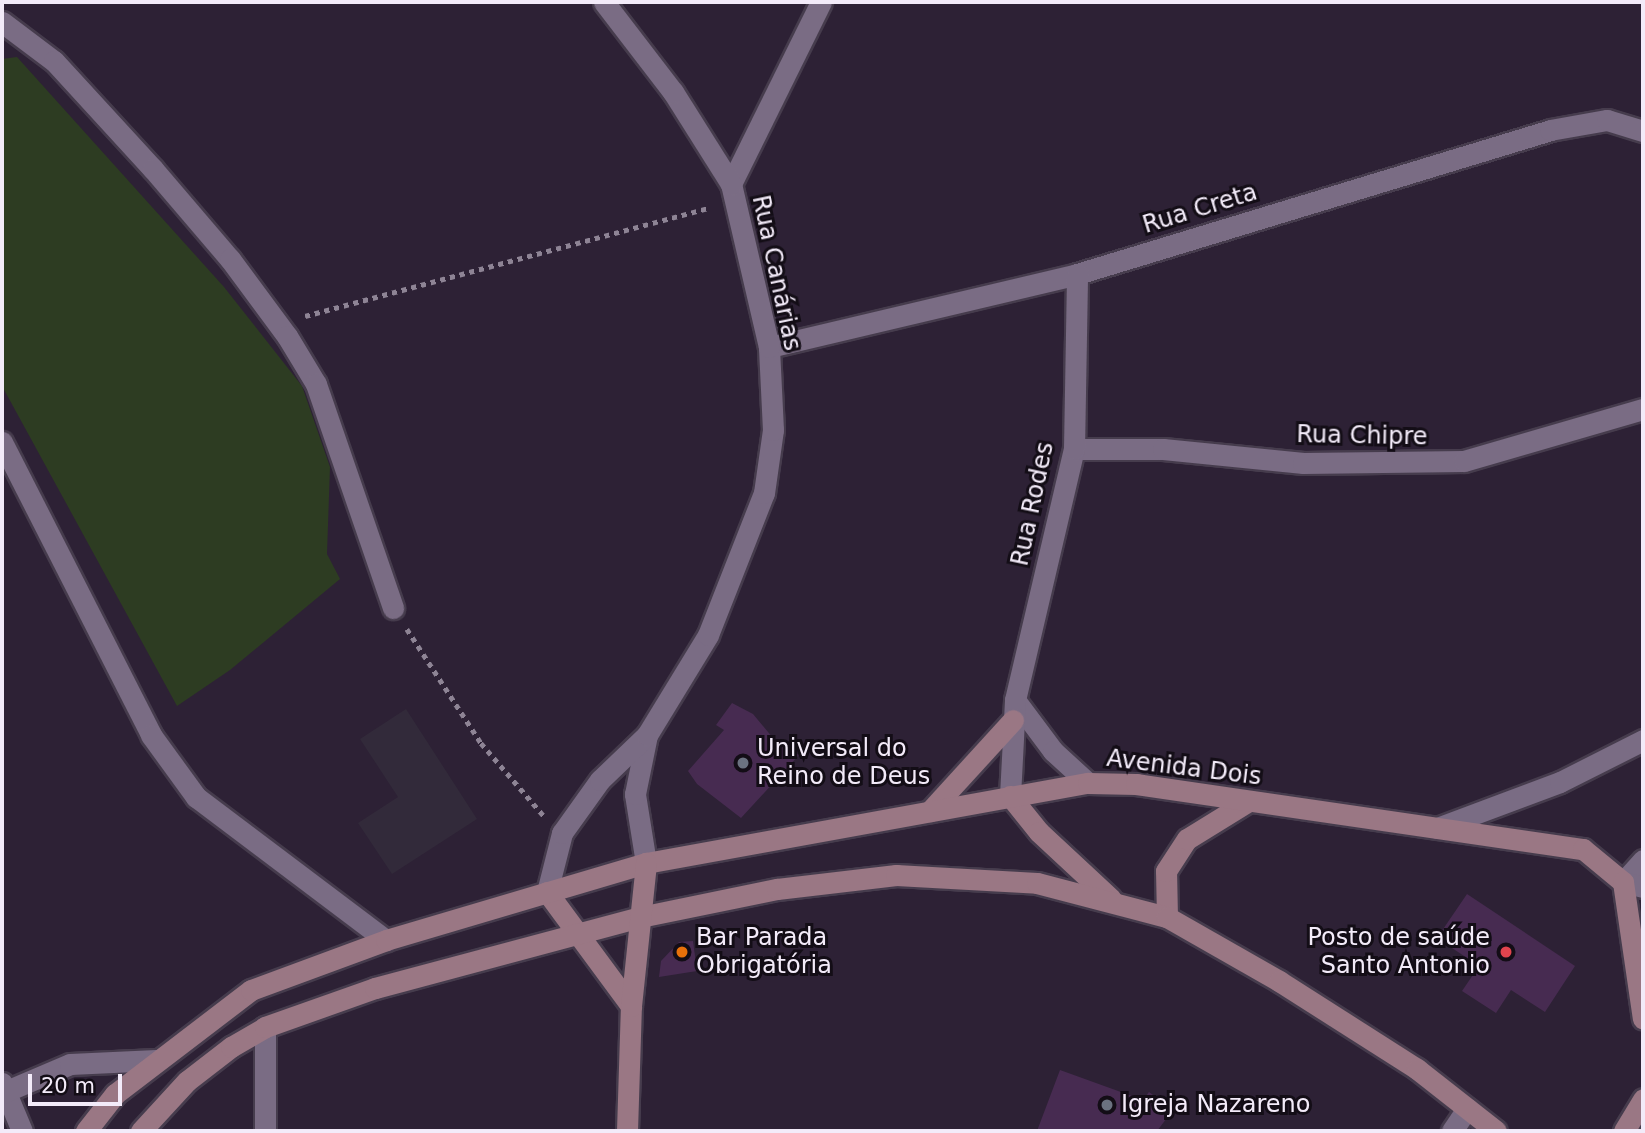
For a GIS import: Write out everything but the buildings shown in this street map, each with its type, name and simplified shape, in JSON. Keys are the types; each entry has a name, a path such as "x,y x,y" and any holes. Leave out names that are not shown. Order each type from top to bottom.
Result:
{"main road":[{"path":"930,811 1014,710"},
{"name":"Avenida Dois","path":"86,1131 116,1094 156,1060 251,990 386,940 646,863 1088,783 1136,784 1583,849 1633,885"},
{"path":"1010,796 1039,832 1111,899"},
{"path":"1167,917 1166,871 1187,839 1247,802"},
{"path":"627,1131 631,1006 646,863"},
{"path":"141,1131 187,1081 265,1027 375,988 640,917 777,888 895,875 1037,884 1111,899 1167,917 1279,981 1417,1069 1496,1131"},
{"path":"1633,885 1643,1019"},
{"path":"547,892 573,934 631,1006"},
{"path":"1624,1131 1643,1099"}],"street":[{"name":"Rua Canárias","path":"547,892 562,833 600,780 647,735 708,635 764,493 773,430 769,347 733,193 673,92 604,2"},
{"path":"733,193 821,2"},
{"path":"2,22 54,61 230,259 278,324 316,384 393,608"},
{"name":"Rua Creta","path":"769,347 1077,274 1550,130 1606,120 1643,131"},
{"name":"Rua Rodes","path":"1010,796 1014,710 1074,449 1077,274"},
{"name":"Rua Chipre","path":"1074,449 1163,449 1303,463 1464,461 1643,409"},
{"path":"2,442 151,735 196,797 386,940"},
{"path":"1014,710 1088,783"},
{"name":"Rua Canárias","path":"646,863 635,794 647,735"},
{"path":"1437,828 1560,782 1643,740"},
{"path":"1633,885 1643,860"},
{"path":"265,1027 265,1131"},
{"path":"22,1131 3,1089 70,1064 156,1060"},
{"path":"1452,1131 1466,1109"}],"path":[{"path":"278,324 733,193"},
{"path":"393,608 510,782 562,833"}],"shaded area":[{"path":"406,709 477,819 392,874 358,823 398,797 360,739"}],"green space":[{"path":"17,57 224,287 302,386 330,467 327,554 340,579 230,670 177,706 2,386 2,59"}],"place":[{"name":"Universal do Reino de Deus","path":"743,763"},
{"name":"Bar Parada Obrigatória","path":"682,952"},
{"name":"Posto de saúde Santo Antonio","path":"1506,952"},
{"name":"Igreja Nazareno","path":"1107,1105"}]}
